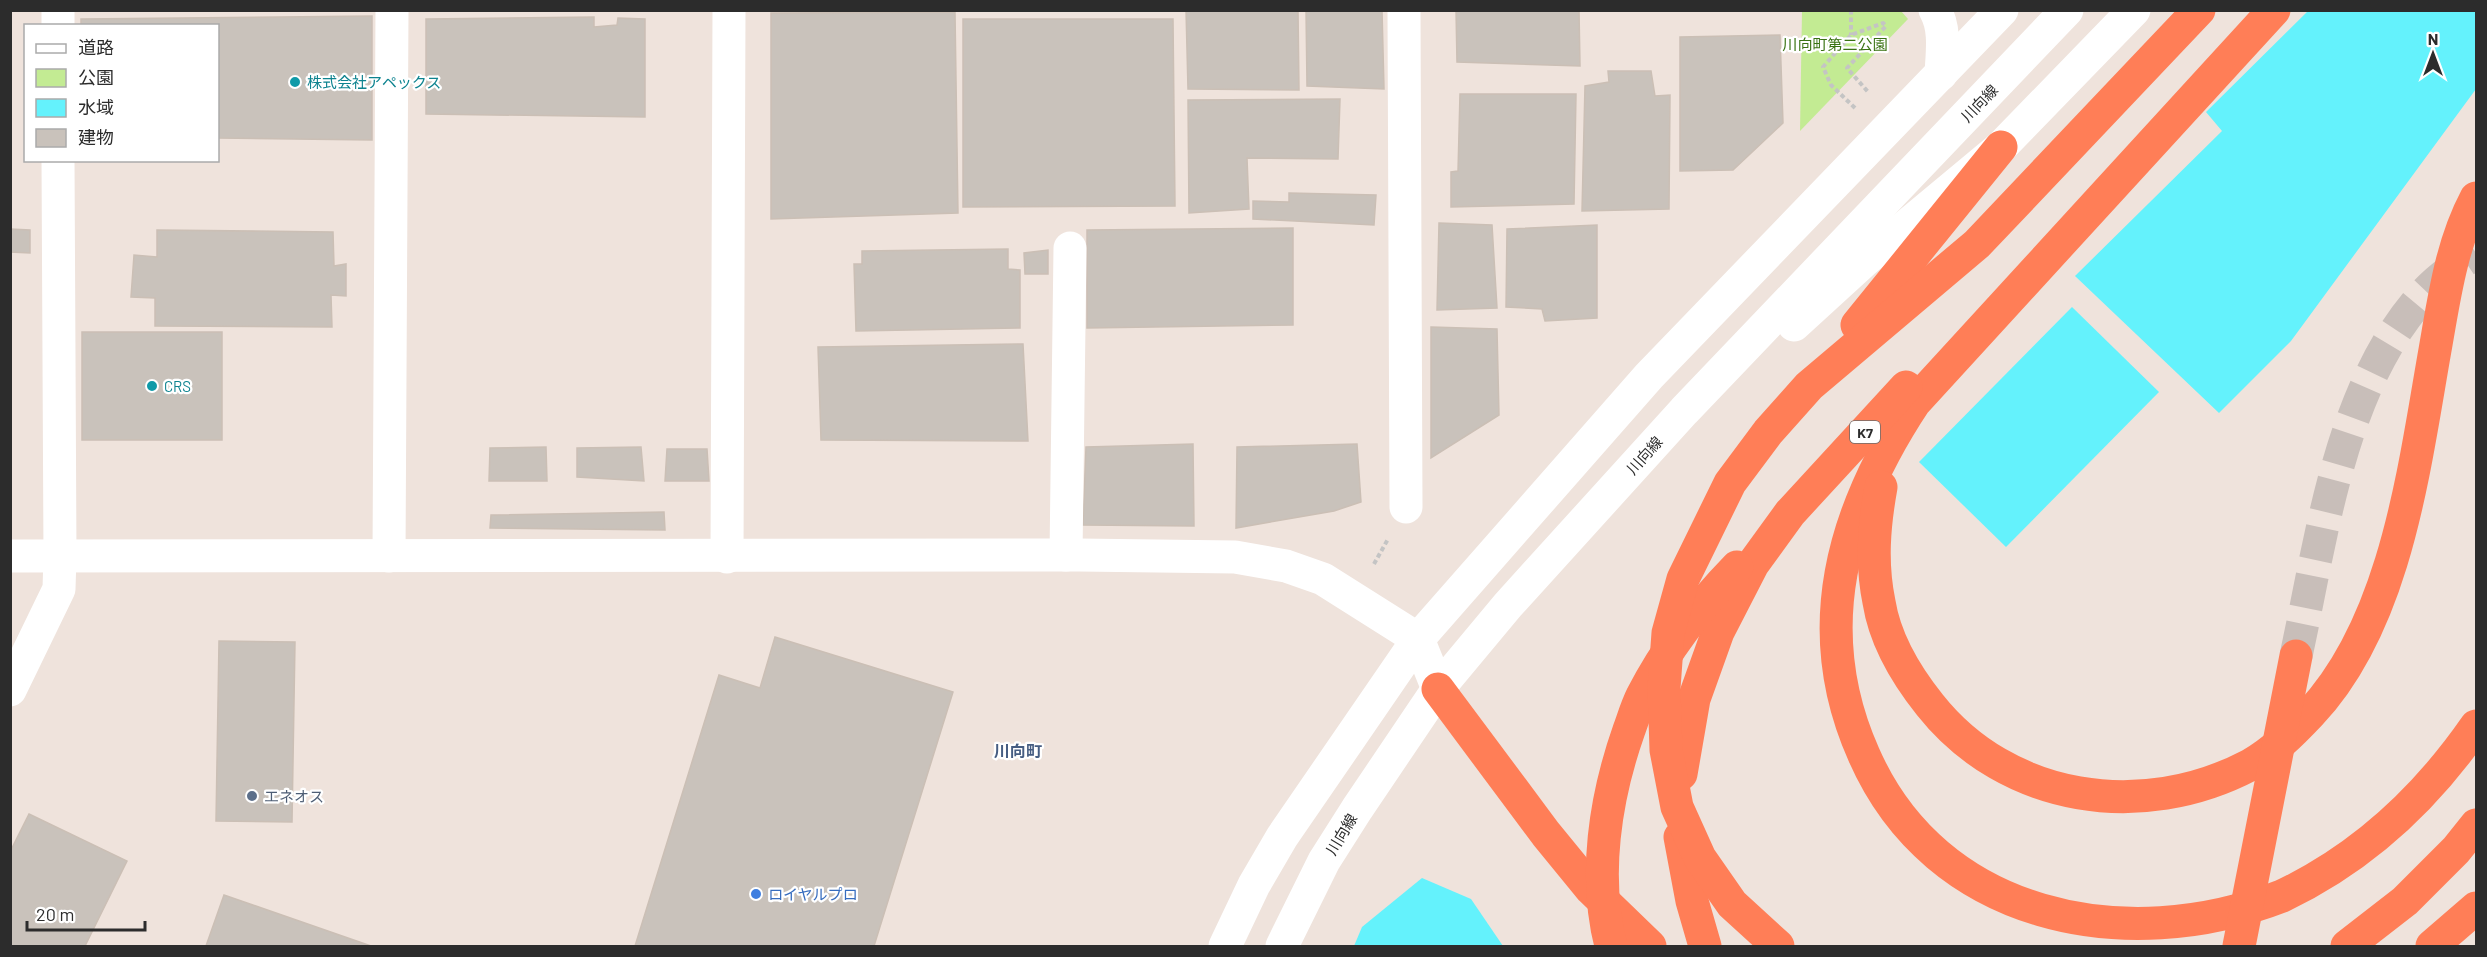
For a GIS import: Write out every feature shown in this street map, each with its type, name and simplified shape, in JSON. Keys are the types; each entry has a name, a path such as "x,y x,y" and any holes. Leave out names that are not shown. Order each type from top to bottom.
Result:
{"highway":[{"path":"1809,386 1977,244 2199,10"},
{"name":"K7","path":"1705,946 1692,901 1680,838 1681,768 1692,711 1718,632 1753,564 1790,513 2253,10"},
{"name":"K7","path":"2274,10 1915,402 1891,438 1855,515 1844,554 1837,595 1835,638 1844,698 1853,732 1871,773 1903,822 1927,849 1963,879 2008,903 2059,921 2115,929 2173,927 2230,916 2282,896 2328,871 2373,839 2418,800 2454,758 2476,726"},
{"path":"1778,946 1732,904 1700,858 1677,807 1666,750 1664,688 1668,633 1683,579 1730,483 1768,432 1809,386 2001,147"},
{"path":"1915,402 1883,478 1875,520 1874,562 1879,605 1892,645 1912,682 1940,717 1970,745 2006,769 2046,785 2087,795 2130,797 2172,794 2214,781 2252,764 2285,740 2313,712 2339,679 2368,628 2402,520 2414,469 2457,242 2476,198"},
{"path":"1611,946 1605,922 1603,840 1616,767 1642,696 1680,633 1729,575 1790,513"},
{"path":"2239,946 2296,656"},
{"path":"1438,689 1546,834 1592,889 1650,946"},
{"path":"2347,946 2405,901 2456,850 2476,825"},
{"path":"2436,943 2476,906"}],"street":[{"path":"389,556 392,10"},
{"path":"727,557 729,10"},
{"path":"1404,10 1406,507"},
{"path":"1935,10 1940,18 1941,74"},
{"path":"1225,946 1254,885 1282,837 1418,639 1649,376 2002,10"},
{"name":"川向線","path":"1282,946 1330,853 1356,809 1438,689 1508,605 1684,411 2067,10"},
{"path":"1684,411 1784,334 1864,261 2001,147 2134,10"},
{"path":"10,690 59,589 58,162"},
{"path":"1066,555 1070,248"},
{"path":"10,556 1066,555 1235,557 1286,566 1323,579 1418,639 1438,689"}],"path":[{"path":"1851,10 1851,35"},
{"path":"1855,108 1831,85 1823,66 1851,35 1882,23 1886,26 1847,68 1869,93"}],"green space":[{"name":"川向町第二公園","path":"1802,11 1901,11 1908,19 1800,131"}],"water":[{"path":"2308,11 2476,11 2476,89 2291,341 2219,413 2075,276 2222,131 2206,112"},
{"path":"2072,307 2159,392 2006,547 1919,462"},
{"path":"1422,878 1471,899 1503,946 1354,946 1362,927"}],"building":[{"path":"1186,10 1298,10 1299,90 1188,89"},
{"path":"1306,10 1382,10 1384,89 1307,86"},
{"path":"1456,10 1579,10 1580,66 1457,62"},
{"path":"955,12 958,213 771,219 771,13"},
{"name":"株式会社アペックス","path":"372,16 372,140 219,138 219,24 81,24 81,19"},
{"path":"594,17 594,27 617,25 618,18 645,19 645,117 426,114 426,19"},
{"path":"963,19 1173,19 1175,206 963,207"},
{"path":"1780,35 1783,123 1733,170 1680,171 1680,37"},
{"path":"1608,71 1651,71 1655,96 1670,95 1669,209 1582,211 1585,86 1609,82"},
{"path":"1460,94 1576,94 1574,204 1451,207 1451,172 1458,171"},
{"path":"1340,99 1338,159 1247,158 1249,209 1189,213 1188,100"},
{"path":"1289,193 1376,195 1374,225 1253,219 1253,201 1289,202"},
{"path":"1439,223 1492,225 1497,308 1437,310"},
{"path":"1597,225 1597,318 1545,321 1542,309 1506,307 1507,229"},
{"path":"1293,228 1293,325 1087,328 1087,230"},
{"path":"10,229 30,230 30,253 10,252"},
{"path":"157,230 333,232 334,266 346,264 346,296 331,295 332,327 155,326 155,298 131,297 134,255 157,257"},
{"path":"1008,249 1008,269 1020,270 1020,328 856,331 854,264 862,264 862,251"},
{"path":"1048,250 1048,274 1025,274 1024,253"},
{"path":"1431,327 1497,329 1499,415 1431,458"},
{"name":"CRS","path":"82,332 222,332 222,440 82,440"},
{"path":"1023,344 1028,441 821,440 818,347"},
{"path":"1193,444 1194,526 1083,525 1086,447"},
{"path":"1357,444 1361,502 1334,511 1236,528 1237,447"},
{"path":"546,447 547,481 489,481 490,448"},
{"path":"641,447 644,481 577,477 577,448"},
{"path":"667,449 707,449 709,481 665,481"},
{"path":"664,512 665,530 490,528 491,515"},
{"path":"775,637 953,692 874,946 635,946 719,675 760,688"},
{"path":"219,641 295,642 292,822 216,821"},
{"path":"29,814 127,861 85,946 10,946 10,852"},
{"path":"224,895 371,946 206,946"}],"tunnel":[{"path":"2296,656 2315,562 2339,464 2354,416 2373,371 2397,329 2426,292 2443,276 2476,253"}],"place":[{"name":"株式会社アペックス","path":"295,82"},
{"name":"CRS","path":"152,386"},
{"name":"エネオス","path":"252,796"},
{"name":"ロイヤルプロ","path":"756,894"}],"district":[{"name":"川向町","path":"1018,750"}]}
